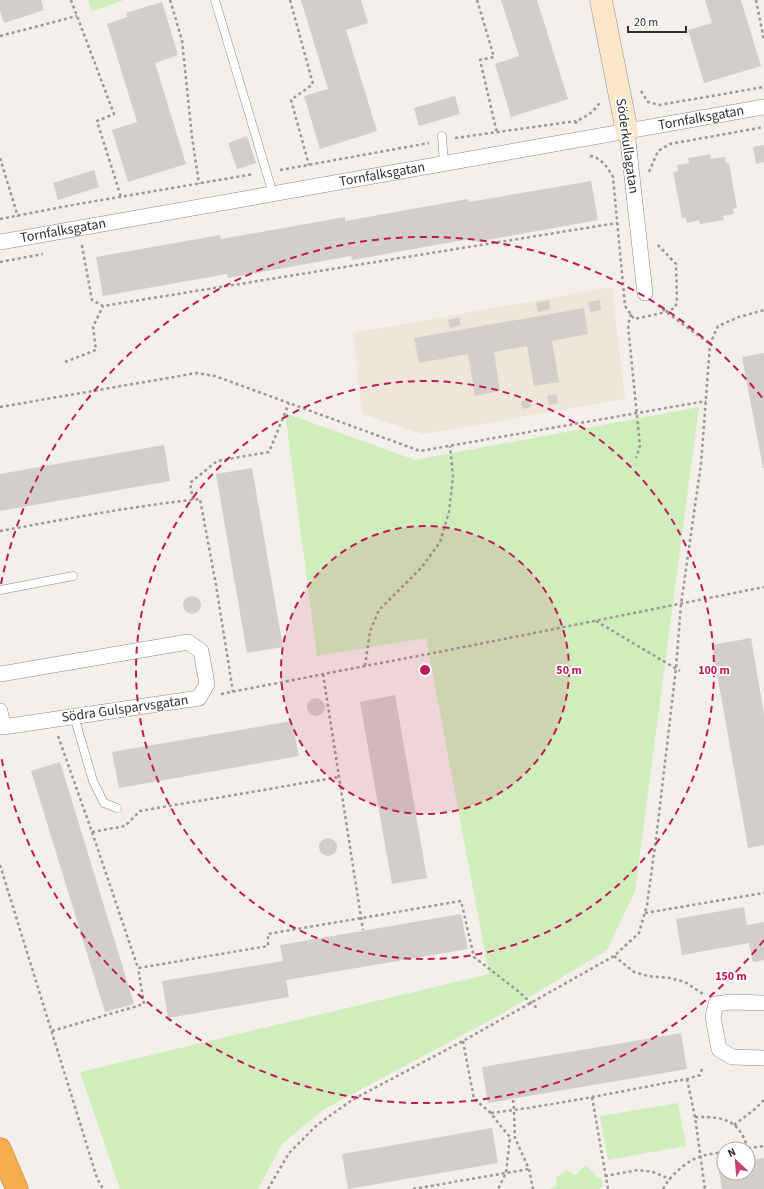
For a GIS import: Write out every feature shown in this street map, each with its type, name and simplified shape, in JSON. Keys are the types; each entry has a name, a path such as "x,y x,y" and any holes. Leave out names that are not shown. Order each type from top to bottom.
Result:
{"highway":[{"path":"0,1148 17,1189"}],"street":[{"name":"Söderkullagatan","path":"602,0 627,132 645,293"},
{"name":"Tornfalksgatan","path":"0,242 764,107"},
{"name":"Södra Gulsparvsgatan","path":"0,674 188,642 201,650 207,684 199,698 3,727 0,711"},
{"path":"764,1003 731,1002 716,1004 713,1017 719,1049 732,1057 764,1058"}],"lane":[{"path":"215,0 273,194"},
{"path":"442,136 444,164"},
{"path":"0,590 73,576"},
{"path":"74,716 93,781 104,803 117,808"}],"path":[{"path":"71,0 114,114 97,121 121,198"},
{"path":"170,0 182,40 192,137 199,184"},
{"path":"0,220 68,206 309,165 290,100 313,84 290,0"},
{"path":"477,0 494,57 480,60 497,132"},
{"path":"756,0 764,41"},
{"path":"0,36 77,16"},
{"path":"640,90 648,102 659,105 764,87"},
{"path":"0,158 18,217"},
{"path":"90,245 82,246 92,300 103,306 617,223"},
{"path":"645,293 666,312 710,344"},
{"path":"65,362 96,350 92,327 103,306"},
{"path":"268,1189 289,1153 317,1125 352,1100 463,1041 614,956 639,933 647,905 657,831 682,604 701,464 710,344 718,326 738,317 764,310"},
{"path":"631,314 628,325 640,446 636,458"},
{"path":"0,407 197,373 215,376 420,452 706,401"},
{"path":"193,500 190,482 217,461 269,452 289,403"},
{"path":"365,666 370,631 379,610 422,567 440,542 449,512 454,476 450,446"},
{"path":"0,531 84,516 200,499 233,692"},
{"path":"199,698 764,587"},
{"path":"595,621 680,671"},
{"path":"323,674 363,930"},
{"path":"52,719 138,968 144,1004 52,1032"},
{"path":"92,832 125,826 140,811 339,777"},
{"path":"0,864 97,1178 103,1189"},
{"path":"645,913 764,893"},
{"path":"138,968 268,946 268,934 461,901 474,957 538,1009"},
{"path":"614,956 634,972 648,976 670,978 685,982 716,1004"},
{"path":"463,1041 474,1100 491,1113 510,1137 506,1173 498,1189"},
{"path":"491,1113 592,1097 687,1079 700,1075 703,1066"},
{"path":"687,1079 695,1117 705,1189"},
{"path":"592,1097 608,1189"},
{"path":"513,1100 515,1138 530,1169 533,1189"},
{"path":"734,1125 764,1100"},
{"path":"695,1117 712,1116 730,1121 741,1133 745,1141"},
{"path":"663,1189 676,1173 700,1156 716,1153"},
{"path":"413,1189 530,1169"},
{"path":"605,1176 638,1170 653,1172 670,1179"}],"shaded area":[{"path":"612,287 625,399 423,434 362,414 353,333"}],"green space":[{"path":"88,0 124,0 92,11"},
{"path":"699,407 635,891 607,950 498,1016 324,1109 282,1144 258,1189 120,1189 80,1072 489,974 426,638 317,656 285,413 415,460"},
{"path":"678,1103 686,1146 608,1160 600,1116"},
{"path":"586,1165 598,1178 601,1178 603,1186 599,1189 550,1189 557,1185 556,1177 567,1170 575,1175"}],"building":[{"path":"0,0 41,0 44,10 4,23 0,11"},
{"path":"301,0 361,0 368,23 346,30 377,131 320,149 304,96 328,89"},
{"path":"501,0 537,0 568,99 511,117 495,64 519,56"},
{"path":"705,0 741,0 761,66 704,83 688,30 712,23"},
{"path":"162,2 178,55 155,63 186,164 128,182 112,130 137,122 107,24 127,17 126,13"},
{"path":"455,96 460,114 419,126 414,108"},
{"path":"247,136 256,163 237,169 228,143"},
{"path":"764,145 764,162 756,164 753,147"},
{"path":"710,154 711,159 725,157 726,163 729,163 737,208 733,209 734,214 723,216 724,220 700,224 699,220 687,223 686,217 682,218 673,172 678,171 677,165 689,163 688,158"},
{"path":"94,170 99,187 58,200 53,183"},
{"path":"591,181 598,220 476,242 475,238 352,260 351,256 228,278 227,274 103,296 96,257 220,235 221,239 345,217 345,221 468,199 469,202"},
{"path":"549,300 550,309 538,312 536,303"},
{"path":"600,300 601,310 590,312 588,302"},
{"path":"584,308 588,334 552,341 559,382 534,386 527,346 494,352 500,391 475,396 468,354 419,363 414,338"},
{"path":"459,317 461,325 450,328 448,320"},
{"path":"764,353 764,468 763,468 742,357"},
{"path":"557,394 558,403 549,405 547,396"},
{"path":"529,400 531,407 522,409 521,401"},
{"path":"164,445 170,481 0,511 0,474"},
{"path":"252,468 283,647 247,653 216,474"},
{"path":"188,596 196,596 201,601 199,612 196,614 188,614 183,609 183,601"},
{"path":"751,638 764,714 764,845 748,848 712,645"},
{"path":"395,695 427,878 392,884 360,702"},
{"path":"312,698 320,698 325,703 323,714 320,716 312,716 307,711 307,703"},
{"path":"292,721 299,756 119,788 112,752"},
{"path":"60,762 134,1004 105,1012 31,771"},
{"path":"324,838 332,838 337,843 335,854 332,856 324,856 319,851 319,843"},
{"path":"744,907 747,925 764,922 764,960 753,962 749,943 682,955 676,919"},
{"path":"461,914 468,949 286,980 289,997 168,1018 162,981 283,961 280,945"},
{"path":"681,1033 687,1069 488,1103 482,1067"},
{"path":"492,1128 498,1163 348,1189 342,1154"},
{"path":"764,1158 764,1189 722,1189 721,1181 756,1181 756,1160"}]}
